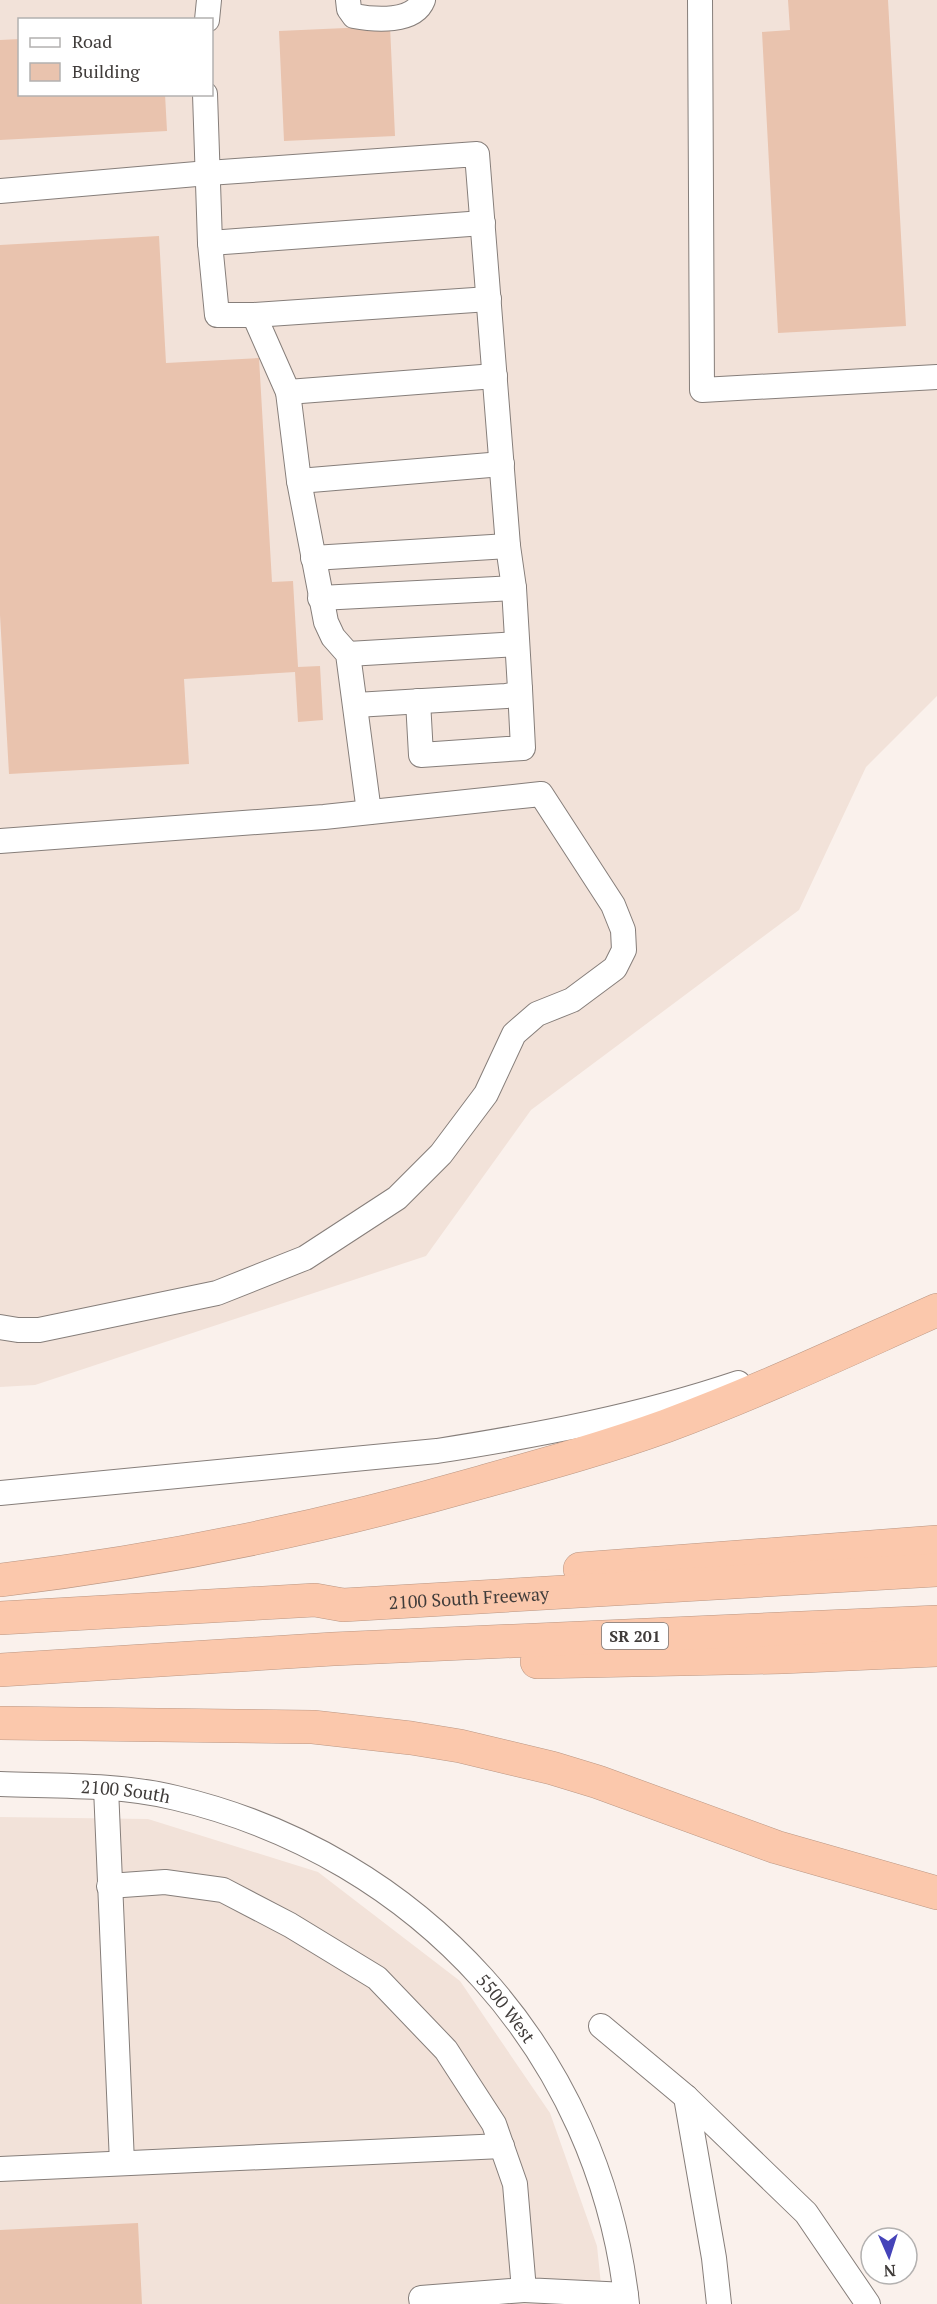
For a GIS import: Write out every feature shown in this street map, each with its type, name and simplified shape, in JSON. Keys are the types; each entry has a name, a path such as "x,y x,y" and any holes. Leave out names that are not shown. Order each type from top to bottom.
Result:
{"highway":[{"path":"0,1580 119,1564 297,1530 374,1512 583,1453 664,1427 735,1400 937,1310"},
{"path":"315,1600 593,1568 937,1542"},
{"name":"2100 South Freeway","path":"0,1618 315,1600 343,1605 937,1570"},
{"name":"SR 201","path":"0,1670 333,1649 937,1622"},
{"path":"333,1649 412,1666 782,1657 937,1650"},
{"path":"0,1723 313,1728 411,1738 460,1746 552,1768 598,1782 776,1846 937,1893"}],"street":[{"path":"207,18 209,0"},
{"path":"348,0 349,9 354,16 400,17 412,14 423,0"},
{"path":"700,0 702,390 937,377"},
{"path":"205,96 210,243 216,315 254,315 489,299"},
{"path":"0,191 208,173 477,154 513,588 523,748 421,755 418,701"},
{"path":"210,243 483,223"},
{"path":"254,315 288,392 299,481 320,598 326,622 333,637 348,654 369,812"},
{"path":"288,392 495,376"},
{"path":"299,481 502,464"},
{"path":"313,558 508,546"},
{"path":"320,598 513,588"},
{"path":"348,654 517,644"},
{"path":"356,705 506,696 516,694 520,689"},
{"path":"0,841 369,812 541,794 613,905 623,930 624,950 615,968 572,1000 537,1014 514,1034 486,1094 441,1154 397,1198 305,1258 218,1293 39,1330 0,1327"},
{"path":"0,1493 437,1451 552,1431 672,1403 736,1384 937,1310"},
{"name":"2100 South","path":"0,1784 106,1788 175,1797 247,1819"},
{"path":"106,1788 122,2163"},
{"name":"5500 West","path":"247,1819 302,1842 357,1872 412,1911 468,1961 520,2022 558,2081 581,2127 604,2192 627,2299"},
{"path":"109,1886 165,1882 223,1890 290,1925 372,1975 446,2050 494,2124 515,2184 524,2290"},
{"path":"601,2026 686,2097 806,2213 868,2304"},
{"path":"686,2097 714,2258 719,2304"},
{"path":"0,2169 502,2146"},
{"path":"422,2304 422,2298 524,2290 627,2299"}],"shaded area":[{"path":"0,0 937,0 937,696 866,767 799,910 531,1110 426,1256 35,1385 0,1387"},
{"path":"0,1817 148,1819 318,1872 460,1981 550,2113 597,2246 603,2304 0,2304"}],"building":[{"path":"788,0 888,0 906,326 778,333 762,32 790,30"},
{"path":"390,26 395,136 284,141 279,31"},
{"path":"18,39 18,96 165,96 167,131 0,140 0,40"},
{"path":"159,236 166,363 259,358 272,582 293,581 298,667 320,666 323,720 298,722 295,672 184,679 189,764 9,774 0,615 0,245"},
{"path":"138,2223 142,2304 0,2304 0,2230"}]}
